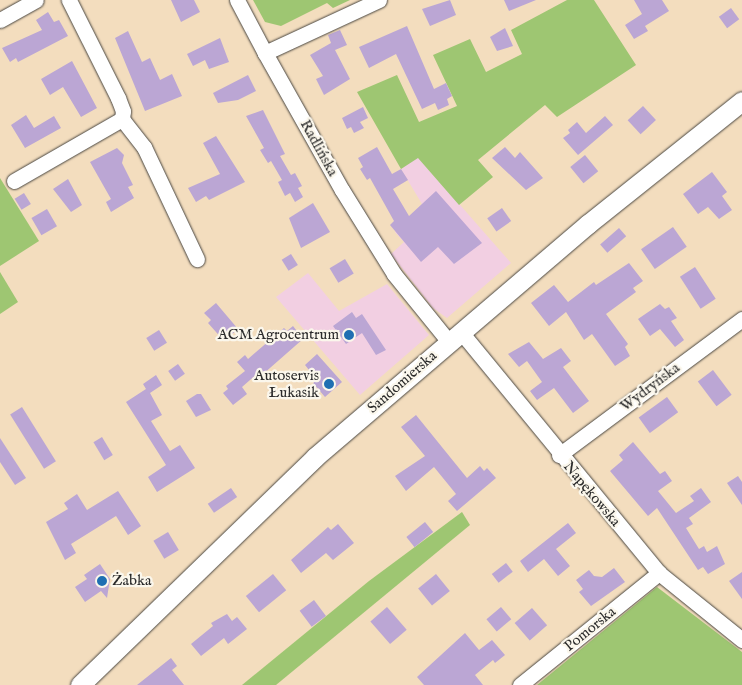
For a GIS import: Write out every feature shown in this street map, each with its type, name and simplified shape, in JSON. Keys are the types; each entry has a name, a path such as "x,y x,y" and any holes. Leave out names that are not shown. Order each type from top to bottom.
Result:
{"street":[{"path":"0,20 36,0"},
{"path":"69,0 118,98 122,119 144,147 197,258"},
{"name":"Radlińska","path":"237,0 342,190 394,274 455,337"},
{"path":"266,52 379,0"},
{"name":"Sandomierska","path":"80,685 272,495 455,337 695,136 742,101"},
{"path":"14,181 122,119"},
{"name":"Wydryńska","path":"559,455 742,318"},
{"name":"Napękowska","path":"455,337 660,573 742,640"},
{"name":"Pomorska","path":"520,685 660,573"}],"shaded area":[{"path":"418,157 511,263 447,318 433,308 391,254 404,242 395,232 422,204 401,169"},
{"path":"308,273 339,311 387,284 429,335 360,395 276,297"}],"green space":[{"path":"253,0 350,0 333,8 327,3 281,26 265,22"},
{"path":"567,0 594,0 636,65 557,117 545,105 478,160 493,177 459,205 418,158 401,169 357,92 397,75 419,122 457,106 433,55 470,39 486,72 522,54 511,30"},
{"path":"0,178 39,241 0,266"},
{"path":"0,272 18,302 0,314"},
{"path":"462,512 470,525 276,685 242,685 369,581"},
{"path":"657,587 742,652 742,685 537,685"}],"building":[{"path":"171,0 194,0 200,12 181,22"},
{"path":"450,0 456,15 430,26 422,9"},
{"path":"504,0 536,0 509,11"},
{"path":"634,0 662,0 669,11 645,26 648,31 634,39 625,25 642,14"},
{"path":"731,8 739,19 727,28 719,17"},
{"path":"48,12 54,22 59,20 68,36 18,62 16,58 10,62 2,48 42,30 36,20"},
{"path":"407,26 434,89 446,83 452,96 447,99 449,105 438,110 435,103 422,109 396,54 369,68 359,47"},
{"path":"505,28 513,46 497,51 490,37"},
{"path":"340,30 347,45 335,50 350,79 324,95 316,79 323,76 310,55 331,43 328,35"},
{"path":"128,31 142,62 150,58 160,80 172,74 182,96 145,111 115,38"},
{"path":"220,38 229,62 209,69 205,60 193,66 187,54"},
{"path":"72,61 97,108 81,117 63,87 50,95 41,79"},
{"path":"248,75 256,91 238,100 218,103 213,93"},
{"path":"643,106 656,120 641,134 628,120"},
{"path":"363,107 368,118 360,122 364,128 354,133 351,127 347,129 342,118"},
{"path":"263,110 285,154 280,156 291,175 295,173 302,186 298,188 303,197 295,202 290,193 285,196 278,182 282,180 271,161 268,163 260,150 264,148 246,116"},
{"path":"26,115 34,128 54,116 61,128 25,148 11,125"},
{"path":"605,116 613,125 578,155 563,138 570,133 568,130 577,122 586,133"},
{"path":"216,136 245,182 209,200 206,196 196,202 188,188 220,174 203,143"},
{"path":"377,147 392,174 401,169 408,180 393,189 409,216 436,191 482,243 454,264 438,247 421,262 390,225 394,221 370,178 367,180 360,169 363,167 358,158"},
{"path":"505,147 515,158 520,152 543,178 526,190 492,158"},
{"path":"117,148 124,155 122,163 133,185 128,187 134,198 111,212 106,202 111,199 90,162"},
{"path":"585,155 598,171 583,183 570,167"},
{"path":"712,172 727,192 722,196 732,210 719,219 708,207 698,214 683,194"},
{"path":"68,179 82,205 71,212 53,189"},
{"path":"24,193 31,204 22,210 15,199"},
{"path":"313,203 330,232 301,248 289,218"},
{"path":"502,208 511,221 496,231 487,218"},
{"path":"47,209 57,226 41,235 31,218"},
{"path":"673,227 687,247 655,269 641,249"},
{"path":"619,228 626,236 607,253 600,244"},
{"path":"291,254 298,265 289,271 282,260"},
{"path":"345,259 354,274 338,283 330,268"},
{"path":"629,263 643,281 633,288 636,292 606,314 628,344 625,347 630,356 615,366 592,334 584,340 566,312 549,326 531,303 554,285 568,302 594,282 596,285"},
{"path":"695,267 716,299 701,309 680,277"},
{"path":"216,303 238,329 224,341 208,323 211,320 204,313"},
{"path":"660,304 665,309 669,307 677,318 671,321 684,340 675,347 660,329 650,336 638,319"},
{"name":"ACM Agrocentrum","path":"352,312 356,318 362,314 386,350 376,355 362,333 346,344 333,326"},
{"path":"293,326 303,339 262,375 259,372 242,387 247,394 233,405 223,393 228,389 226,386 245,371 237,362 245,355 248,359 284,328 287,331"},
{"path":"159,330 167,343 154,351 146,338"},
{"path":"529,342 543,359 561,348 571,361 563,367 589,401 573,413 554,388 537,400 530,391 542,382 527,361 519,367 508,354"},
{"path":"317,354 342,382 325,397 313,383 317,380 305,365"},
{"path":"178,364 185,374 175,381 168,371"},
{"path":"713,370 732,395 716,406 698,381"},
{"path":"156,375 162,385 150,393 162,415 151,421 170,451 180,445 195,468 157,492 148,477 166,465 126,402 146,389 143,384"},
{"path":"197,394 201,394 211,410 196,417 186,401"},
{"path":"667,397 678,412 650,433 639,418"},
{"path":"22,407 56,461 44,469 10,414"},
{"path":"416,415 467,478 480,466 484,471 487,468 496,478 457,511 448,501 456,494 434,467 406,491 395,476 425,456 401,427"},
{"path":"102,437 113,455 104,460 93,442"},
{"path":"0,438 26,478 15,485 0,462"},
{"path":"633,442 660,474 665,471 672,481 658,491 676,513 694,501 690,496 701,488 711,502 689,518 693,524 686,528 699,549 704,546 707,552 717,546 725,564 708,574 703,567 698,570 657,508 648,516 610,471 623,460 619,455"},
{"path":"738,476 742,482 742,505 727,483"},
{"path":"231,488 237,497 214,513 208,504"},
{"path":"118,491 141,526 128,535 116,516 71,544 76,553 65,560 46,522 68,509 64,503 77,494 87,510"},
{"path":"425,522 433,532 415,547 406,537"},
{"path":"568,523 576,533 556,549 570,566 558,576 544,559 528,572 520,561"},
{"path":"338,524 354,543 333,560 326,553 301,573 291,560 328,527 331,530"},
{"path":"168,532 179,550 164,559 153,541"},
{"path":"506,563 513,572 499,583 492,574"},
{"path":"100,564 110,579 107,598 101,591 85,602 75,587 87,579 84,575"},
{"path":"614,568 625,582 591,606 579,592 583,589 576,580 589,570 594,576 602,577"},
{"path":"742,572 742,599 729,581"},
{"path":"273,574 286,590 259,612 246,596"},
{"path":"436,574 450,591 432,606 418,588"},
{"path":"314,600 326,616 312,627 300,611"},
{"path":"387,607 407,630 390,644 370,621"},
{"path":"501,607 511,619 497,631 486,619"},
{"path":"532,608 547,625 530,640 515,623"},
{"path":"227,614 232,621 237,617 247,629 228,644 224,638 201,656 191,644 213,626 211,623"},
{"path":"465,633 479,650 492,640 505,655 495,663 493,660 475,675 483,685 424,685 417,677"},
{"path":"171,658 177,666 172,670 184,685 137,685"}],"place":[{"name":"ACM Agrocentrum","path":"349,335"},
{"name":"Autoservis Łukasik","path":"329,384"},
{"name":"Żabka","path":"102,581"}]}
